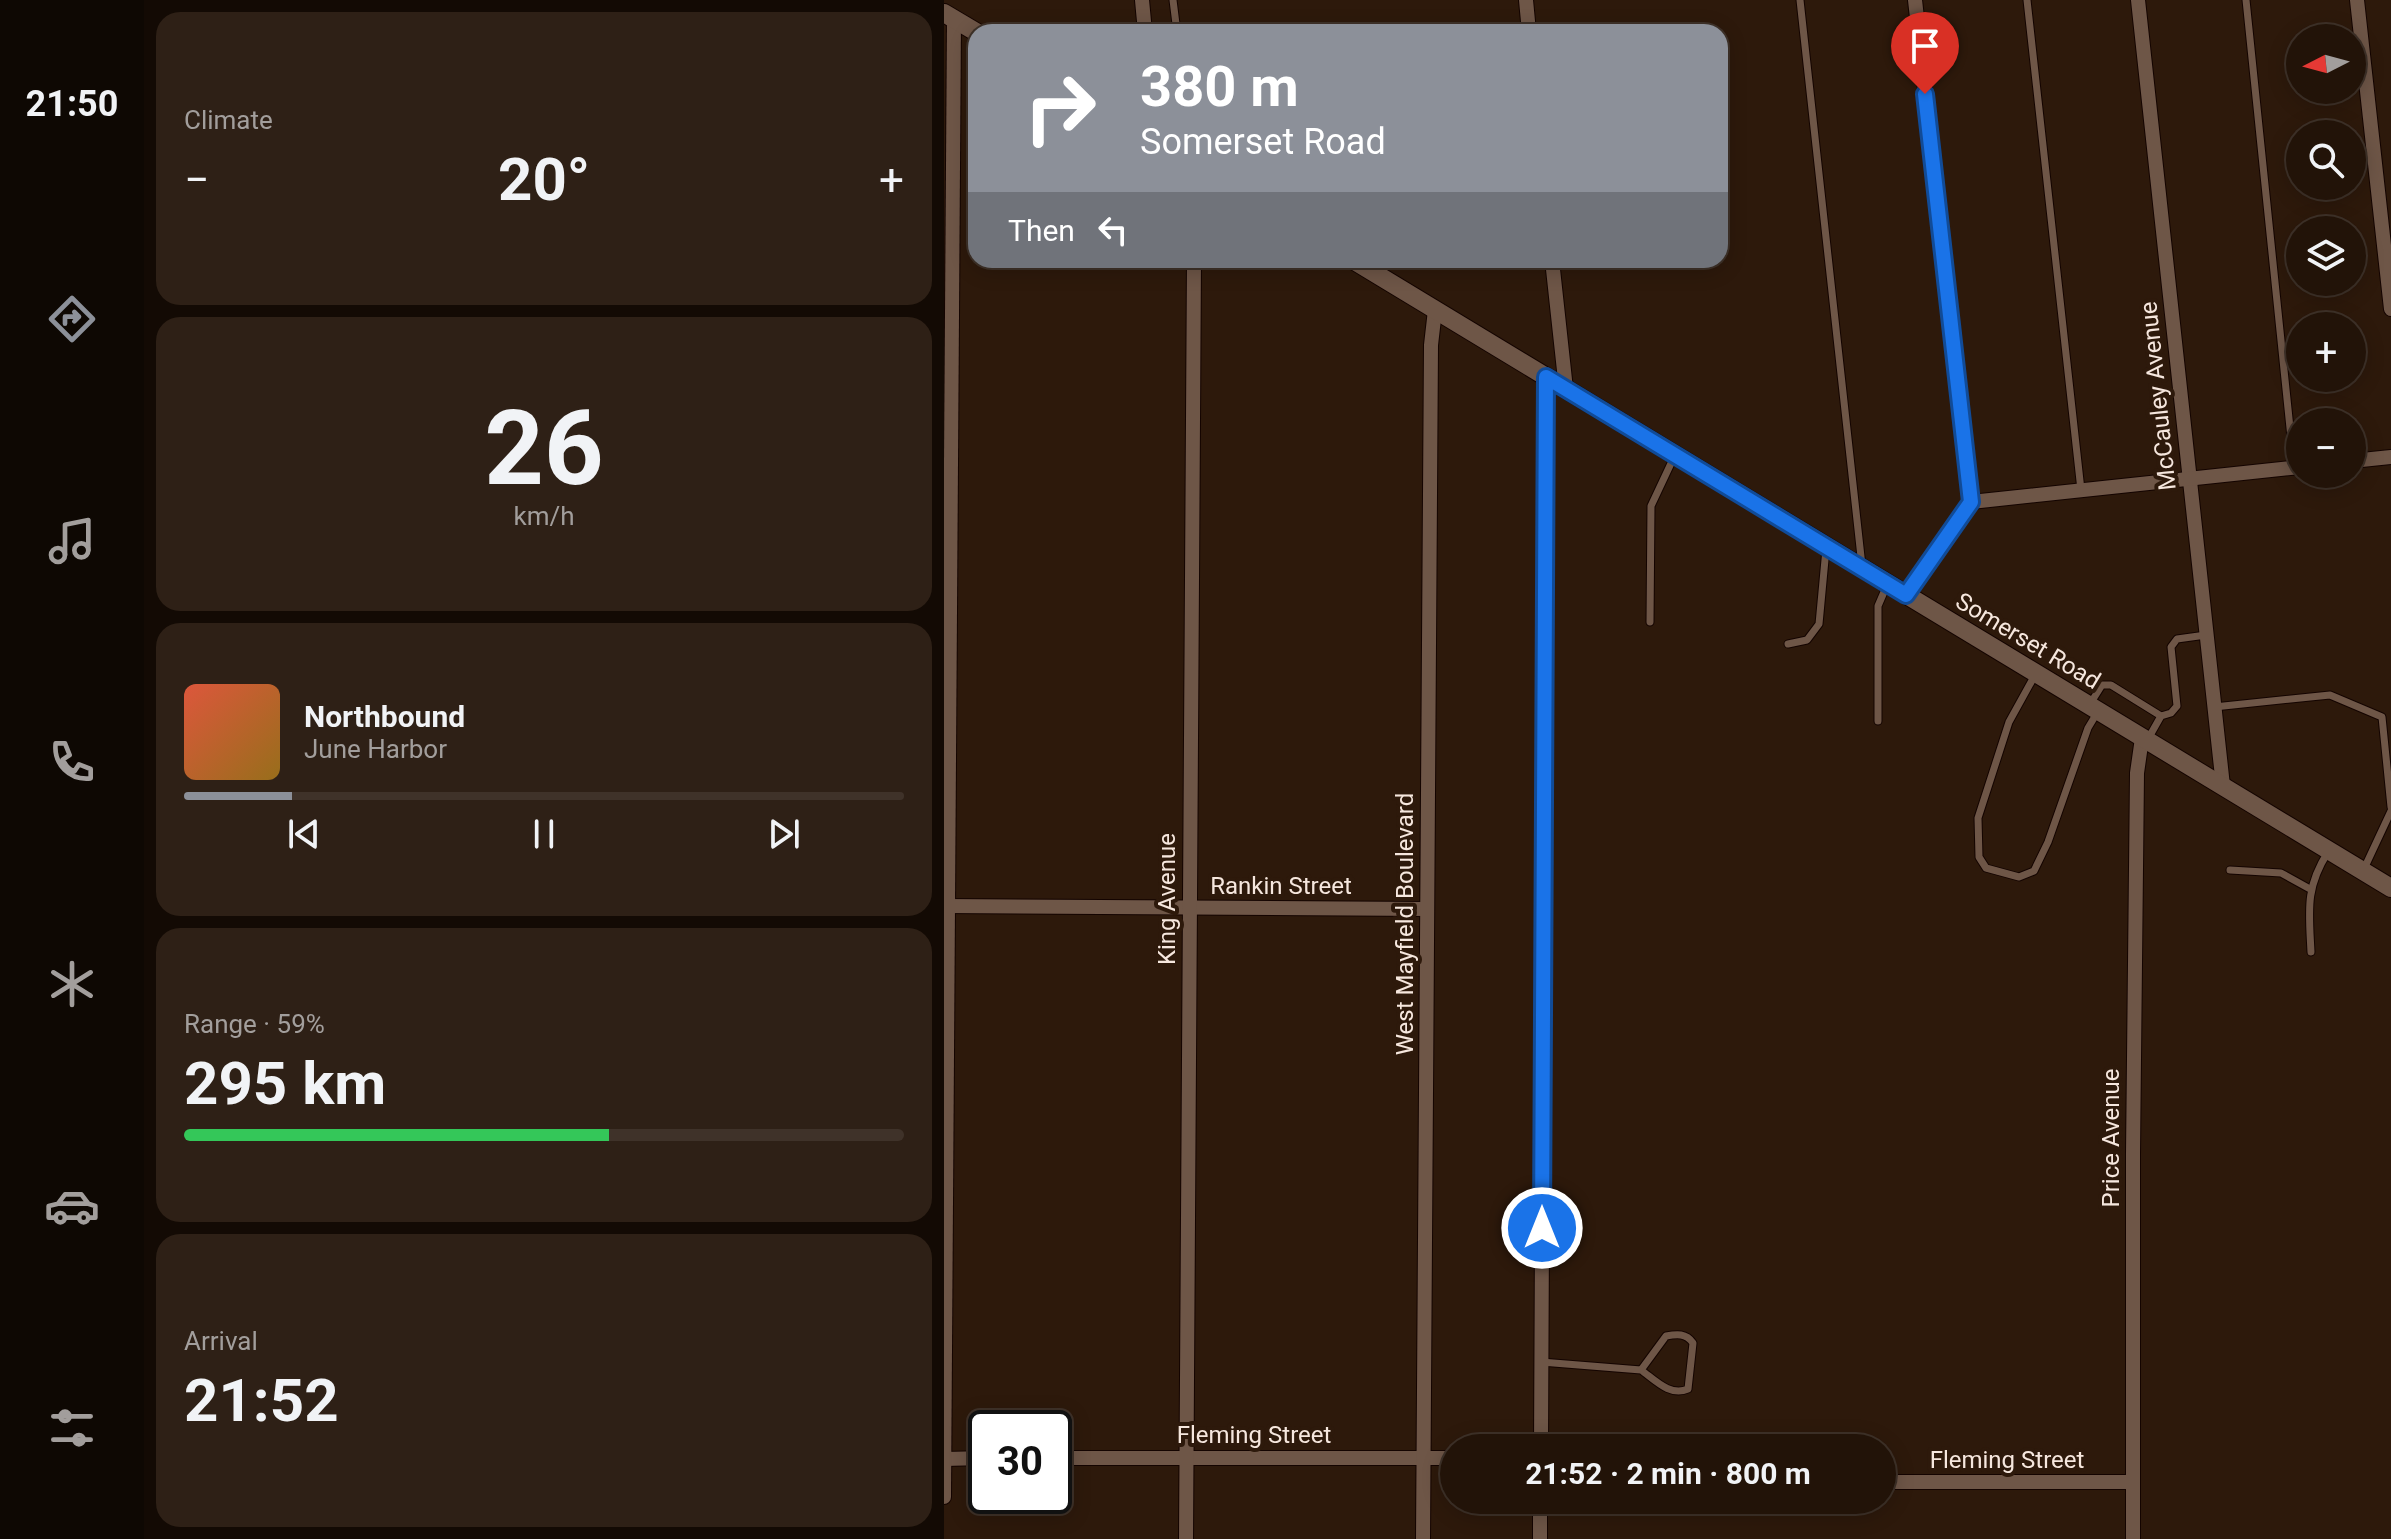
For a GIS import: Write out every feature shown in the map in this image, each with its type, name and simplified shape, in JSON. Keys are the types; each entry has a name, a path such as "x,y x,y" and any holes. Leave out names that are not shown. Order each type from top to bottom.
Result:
{"main road":[{"path":"949,16 968,27"},
{"name":"Somerset Road","path":"1366,268 2391,888"}],"street":[{"path":"1142,0 1144,24"},
{"path":"1526,0 1528,24"},
{"path":"1906,595 1971,502 1915,0"},
{"name":"McCauley Avenue","path":"2138,0 2223,786"},
{"path":"2357,0 2391,309"},
{"path":"944,1497 949,16"},
{"name":"King Avenue","path":"1186,1539 1194,268"},
{"path":"1553,268 1566,389"},
{"name":"West Mayfield Boulevard","path":"1423,1539 1431,345 1435,310"},
{"path":"1541,1434 1546,377"},
{"path":"2366,460 2391,457"},
{"path":"1971,502 2286,468"},
{"name":"Price Avenue","path":"2133,1539 2137,773 2144,739"},
{"name":"Rankin Street","path":"947,906 1427,909"},
{"path":"944,1459 968,1458"},
{"name":"Fleming Street","path":"1072,1458 1440,1458"},
{"name":"Fleming Street","path":"1896,1482 2133,1482"},
{"path":"1540,1514 1540,1539"}],"lane":[{"path":"1173,0 1176,24"},
{"path":"1800,0 1862,568"},
{"path":"2027,0 2081,490"},
{"path":"2246,0 2291,408"},
{"path":"1650,622 1651,506 1675,455"},
{"path":"1788,644 1807,640 1819,624 1826,546"},
{"path":"1878,721 1878,606 1887,583"},
{"path":"2144,739 2161,716 2171,713 2177,706 2171,647 2177,639 2206,635"},
{"path":"2036,673 2009,722 1978,818 1979,857 1986,868 2019,877 2034,871 2048,842 2102,685 2111,685 2161,716"},
{"path":"2214,707 2330,695 2382,717 2391,809 2363,871"},
{"path":"2311,952 2310,889 2315,872 2329,850"},
{"path":"2230,870 2281,873 2310,889"},
{"path":"1541,1362 1641,1370 1667,1389 1680,1393 1688,1389 1691,1379 1693,1343 1689,1337 1678,1333 1666,1336 1641,1370"}],"route":[{"path":"1542,1228 1546,377 1906,595 1971,502 1925,94"}]}
